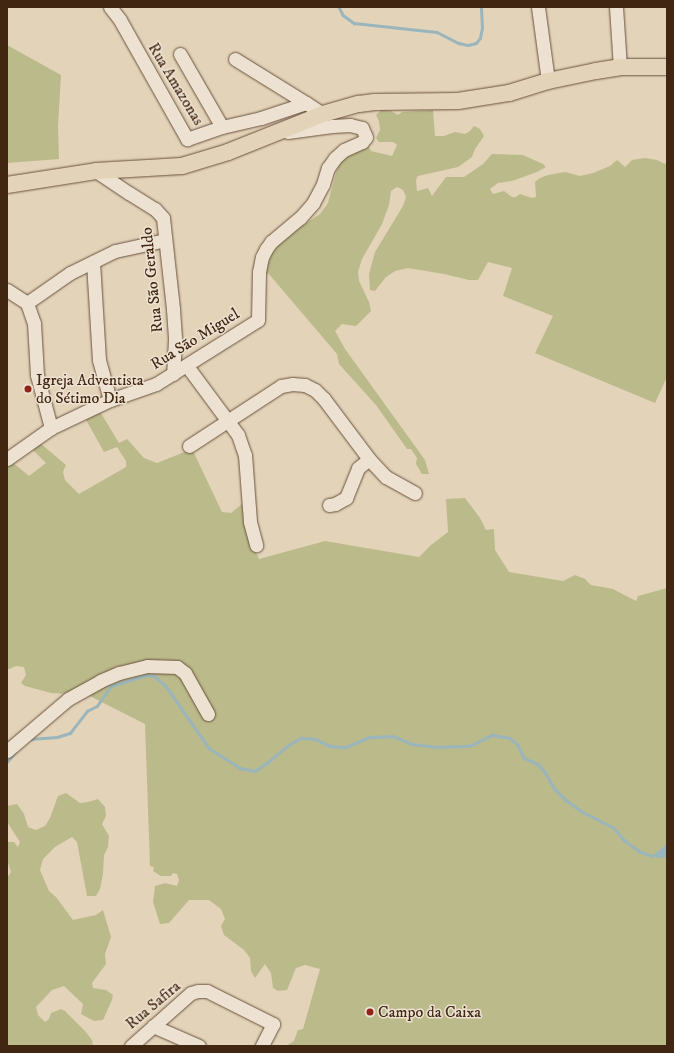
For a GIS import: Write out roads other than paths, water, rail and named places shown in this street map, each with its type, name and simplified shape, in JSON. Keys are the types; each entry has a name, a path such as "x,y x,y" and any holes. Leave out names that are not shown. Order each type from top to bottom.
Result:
{"main road":[{"path":"7,185 96,171 182,166 221,155 323,114 359,104 375,102 458,102 509,93 548,80 620,67 667,67"}],"street":[{"name":"Rua Amazonas","path":"110,7 120,20 187,139 222,127 261,118 306,103"},
{"path":"538,7 548,80"},
{"path":"616,7 620,67"},
{"path":"180,54 222,127"},
{"path":"235,59 323,114"},
{"name":"Rua São Miguel","path":"7,460 51,428 110,400 156,384 258,320 259,272 262,257 266,249 271,242 300,218 313,203 323,184 328,168 335,158 344,150 362,142 366,137 362,128 350,126 332,126 271,134"},
{"name":"Rua São Geraldo","path":"96,171 160,213 165,225 165,240 175,339 173,374"},
{"path":"27,303 49,286 115,251 165,240"},
{"path":"93,262 99,360 110,400"},
{"path":"7,290 27,303 34,323 36,369 39,389 51,428"},
{"path":"186,366 238,435 245,455 250,522 256,545"},
{"path":"189,446 281,386 305,384 315,390 324,399 369,459 386,477 415,494"},
{"path":"329,505 340,502 346,498 355,473 362,463 369,459"},
{"path":"7,752 68,699 88,686 106,678 147,666 177,667 185,673 208,714"},
{"name":"Rua Safira","path":"131,1046 191,993 207,991 273,1024 262,1046"},
{"path":"153,1026 199,1046"}],"water":[{"path":"667,844 667,857 659,858 652,856"}],"waterway":[{"path":"339,7 343,15 354,23 437,32 459,43 468,45 476,43 480,38 482,28 481,7"},
{"path":"30,739 57,737 70,733 87,711 97,706 111,686 146,675 154,676 166,686 209,748 240,768 255,771 287,746 301,738 315,739 330,746 346,747 369,737 393,736 412,744 437,747 470,746 492,735 510,738 518,745 524,758 538,764 545,772 555,789 566,800 581,811 614,828 624,840 639,851 652,856"},
{"path":"7,762 15,752"}],"place":[{"name":"Igreja Adventista do Sétimo Dia","path":"28,389"},
{"name":"Campo da Caixa","path":"370,1012"}]}
